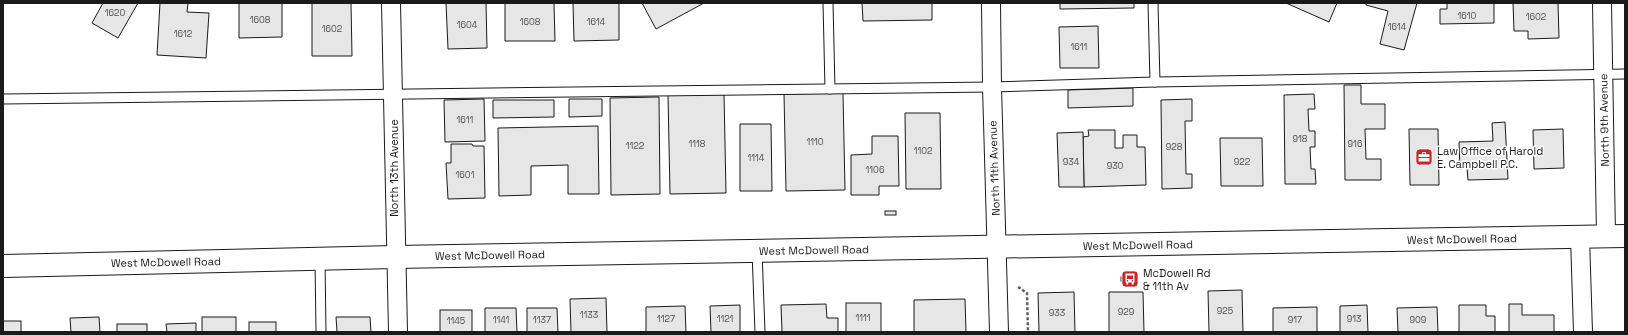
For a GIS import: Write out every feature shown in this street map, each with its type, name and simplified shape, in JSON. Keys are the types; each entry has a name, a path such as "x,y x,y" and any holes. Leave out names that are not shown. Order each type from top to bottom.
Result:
{"main road":[{"name":"West McDowell Road","path":"3,266 395,257 1616,236"}],"street":[{"name":"North 13th Avenue","path":"391,3 394,95 395,257 398,332"},
{"name":"North 11th Avenue","path":"991,3 998,332"},
{"name":"North 9th Avenue","path":"1602,3 1604,75 1616,236"},
{"path":"1580,237 1583,332"}],"lane":[{"path":"828,3 830,89"},
{"path":"1153,3 1154,82"},
{"path":"3,99 992,87 1154,82 1625,74"},
{"path":"758,251 760,332"},
{"path":"320,259 321,332"}],"path":[{"path":"1018,286 1028,293 1028,332"}],"building":[{"path":"103,3 138,3 118,38 92,23"},
{"path":"160,3 188,3 187,12 209,13 206,58 157,55"},
{"path":"239,3 282,3 282,37 239,38"},
{"path":"312,3 351,3 352,56 312,56"},
{"path":"446,3 486,3 487,48 448,49"},
{"path":"505,3 554,3 555,41 505,41"},
{"path":"573,3 619,3 619,40 574,41"},
{"path":"642,3 704,3 656,29"},
{"path":"862,3 932,3 932,20 863,21"},
{"path":"1060,3 1134,3 1134,8 1060,9"},
{"path":"1286,3 1337,3 1329,22"},
{"path":"1366,3 1417,3 1404,50 1380,44 1388,11 1366,5"},
{"path":"1447,3 1494,3 1494,23 1440,24 1440,9 1447,9"},
{"path":"1513,3 1558,3 1559,38 1528,39 1528,31 1514,31"},
{"path":"1098,26 1099,68 1060,68 1059,27"},
{"path":"1344,85 1361,85 1361,104 1385,104 1385,129 1365,129 1366,159 1381,159 1381,180 1345,180"},
{"path":"1133,88 1133,106 1068,108 1068,90"},
{"path":"843,93 845,190 786,191 784,94"},
{"path":"724,94 726,193 670,194 668,95"},
{"path":"1314,94 1315,109 1308,109 1309,131 1315,131 1315,147 1310,147 1311,169 1315,169 1316,184 1285,184 1284,95"},
{"path":"659,97 660,194 611,195 610,98"},
{"path":"484,99 485,141 445,142 444,100"},
{"path":"569,99 602,99 602,116 569,117"},
{"path":"1192,99 1192,121 1185,121 1186,174 1192,174 1192,188 1162,189 1161,100"},
{"path":"493,100 554,100 554,117 493,118"},
{"path":"905,113 940,113 941,189 906,189"},
{"path":"1505,122 1508,179 1468,180 1467,168 1460,169 1459,142 1493,141 1492,123"},
{"path":"740,124 771,124 772,191 740,191"},
{"path":"598,126 599,194 568,194 568,165 531,166 531,195 499,196 498,128"},
{"name":"Law Office of Harold E. Campbell P.C.","path":"1409,129 1438,129 1439,185 1410,185"},
{"path":"1563,129 1564,168 1534,169 1533,130"},
{"path":"1088,130 1115,130 1115,148 1123,148 1123,135 1137,135 1137,147 1145,147 1146,185 1084,187 1083,137 1089,136"},
{"path":"1083,132 1084,187 1059,187 1057,133"},
{"path":"872,136 898,136 899,186 879,186 879,195 851,195 851,155 872,154"},
{"path":"1220,138 1262,138 1263,186 1221,186"},
{"path":"451,144 472,144 473,146 484,146 485,198 448,199 446,163 451,163"},
{"path":"885,211 896,211 896,215 885,215"},
{"path":"1121,277 1132,277 1132,281 1121,281"},
{"path":"1242,290 1243,332 1209,332 1208,291"},
{"path":"1074,292 1075,332 1039,332 1038,293"},
{"path":"1109,292 1143,292 1144,332 1109,332"},
{"path":"606,298 607,332 571,332 570,299"},
{"path":"965,299 966,332 914,332 914,300"},
{"path":"846,303 881,303 881,332 846,332"},
{"path":"826,304 827,318 838,318 838,332 782,332 781,305"},
{"path":"1509,304 1522,304 1522,315 1554,315 1554,332 1509,332"},
{"path":"740,305 740,332 711,332 710,306"},
{"path":"1367,305 1368,332 1340,332 1340,306"},
{"path":"1459,305 1486,305 1486,316 1495,316 1495,332 1459,332"},
{"path":"685,306 686,332 646,332 646,307"},
{"path":"1317,307 1317,332 1273,332 1273,308"},
{"path":"1437,307 1438,332 1398,332 1397,308"},
{"path":"485,308 516,308 517,332 485,332"},
{"path":"527,308 557,308 558,332 527,332"},
{"path":"440,310 472,310 472,332 440,332"},
{"path":"99,317 100,332 71,332 70,318"},
{"path":"202,317 236,317 236,332 202,332"},
{"path":"336,317 370,317 371,332 337,332"},
{"path":"3,321 21,321 21,332 3,332"},
{"path":"249,322 276,322 276,332 249,332"},
{"path":"196,323 196,332 167,332 166,324"},
{"path":"117,324 147,324 147,332 117,332"}],"place":[{"name":"Law Office of Harold E. Campbell P.C.","path":"1424,157"},
{"name":"McDowell Rd & 11th Av","path":"1130,279"}]}
